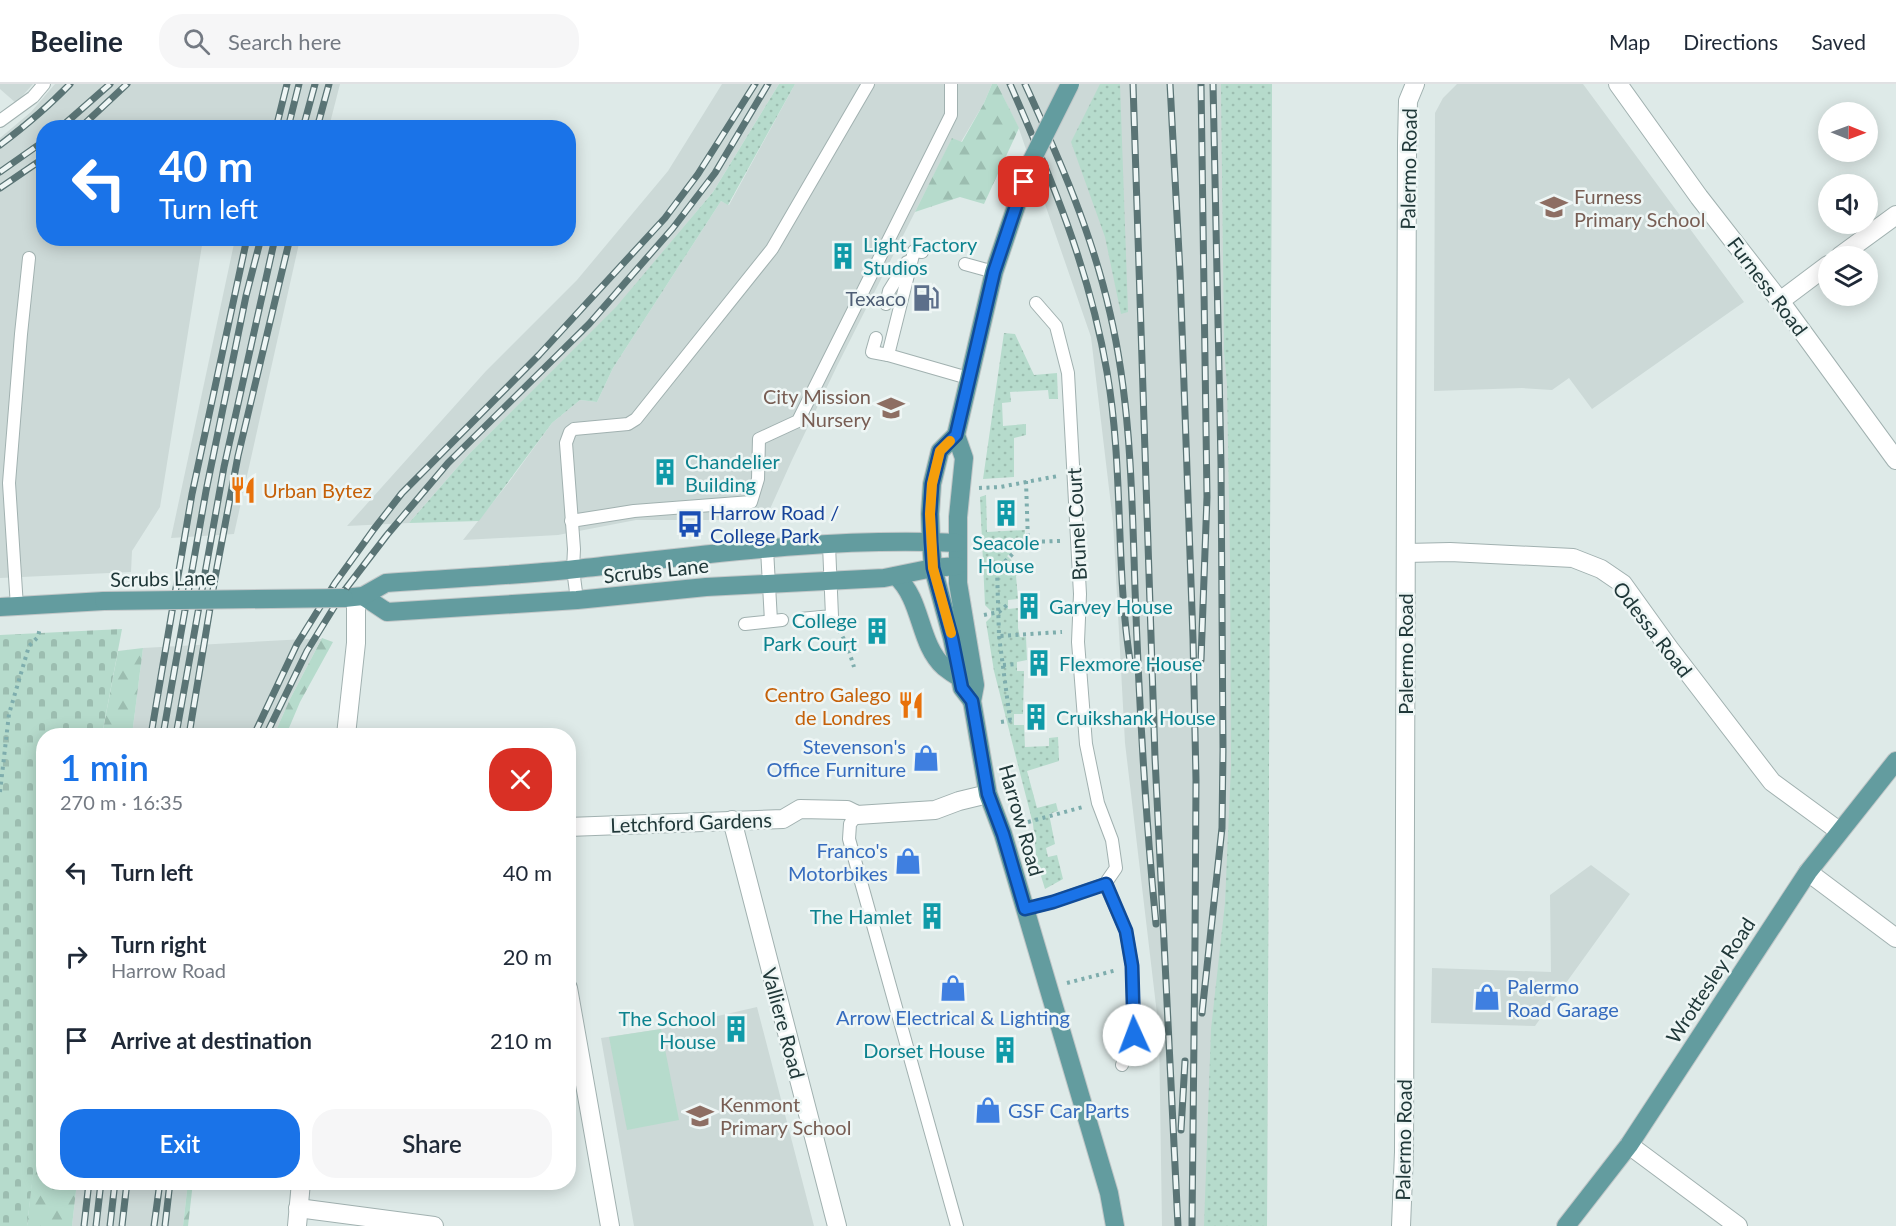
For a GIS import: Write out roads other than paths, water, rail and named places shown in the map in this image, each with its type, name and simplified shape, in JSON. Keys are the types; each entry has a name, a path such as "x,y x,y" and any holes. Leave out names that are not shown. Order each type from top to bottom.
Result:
{"main road":[{"name":"Harrow Road","path":"1070,84 1031,162 994,272 968,378 956,435 964,458 958,517 957,566 975,686 972,701 988,794 1003,834 1109,1193 1115,1226"},
{"name":"Harrow Road","path":"956,435 940,451 932,484 931,542 933,568 952,638 962,688 972,701"},
{"name":"Scrubs Lane","path":"8,607 104,601 355,597 386,583 573,569 725,552 891,541 957,543"},
{"name":"Scrubs Lane","path":"355,597 387,612 577,600 706,587 884,578 933,568 957,566"},
{"path":"896,576 910,594 931,649 944,667 960,678"},
{"name":"Wrottesley Road","path":"1566,1226 1629,1146 1808,872 1896,761"}],"street":[{"name":"Palermo Road","path":"1401,1226 1404,1152 1408,101 1415,84"},
{"name":"Furness Road","path":"1618,84 1699,197 1896,459"},
{"path":"1854,246 1896,215"},
{"path":"1780,302 1818,273"},
{"name":"Odessa Road","path":"1406,553 1450,552 1572,558 1601,569 1623,584 1772,782 1839,831"},
{"path":"347,728 356,643 355,597"},
{"name":"Letchford Gardens","path":"576,827 783,819 800,809 847,810 857,815 935,810 988,794"},
{"name":"Valliere Road","path":"732,820 837,1226"},
{"path":"1808,872 1896,938"},
{"path":"576,1033 610,1226"},
{"path":"1629,1146 1738,1226"},
{"path":"300,1190 297,1217 434,1226"}],"lane":[{"path":"0,121 33,97 44,84"},
{"path":"577,600 573,569 574,549 570,521 566,443 570,432 574,429 628,424 636,419 771,249 868,84"},
{"path":"570,521 634,511 751,502 758,478 759,439 798,420 951,115 951,84"},
{"path":"886,304 890,291 918,251 888,356"},
{"path":"8,607 9,483 29,258"},
{"path":"965,264 994,272"},
{"name":"Brunel Court","path":"1036,303 1056,326 1068,373 1080,594 1078,631 1086,744 1098,803 1112,840 1116,868 1106,884"},
{"path":"876,338 872,352 968,378"},
{"path":"800,619 832,616 829,545"},
{"path":"745,624 776,621 768,583 767,549"},
{"path":"857,815 850,824 849,839 957,1226"},
{"path":"1025,909 1106,884 1126,931 1132,966 1134,1035 1122,1065"}],"railway":[{"path":"0,145 70,84"},
{"path":"69,120 110,84"},
{"path":"89,120 127,84"},
{"path":"278,120 287,84"},
{"path":"290,120 299,84"},
{"path":"305,120 315,84"},
{"path":"319,120 329,84"},
{"path":"257,728 297,644 335,583 374,529 402,493 539,355 665,218 698,174 755,84"},
{"path":"269,728 307,651 344,591 387,535 448,463 589,324 673,228 715,173 768,84"},
{"path":"1010,84 1068,225 1100,334 1116,446 1123,594 1131,667"},
{"path":"1025,84 1084,225 1103,283 1117,347 1126,416 1131,485 1143,756 1156,924"},
{"path":"1133,84 1155,758 1178,1226"},
{"path":"1170,84 1180,272 1196,780 1192,1226"},
{"path":"1201,84 1207,497 1201,660"},
{"path":"1202,1013 1222,828 1223,750 1221,464 1213,84"},
{"path":"0,172 36,147"},
{"path":"0,188 36,163"},
{"path":"152,728 192,494 245,246"},
{"path":"164,728 206,491 246,296 259,246"},
{"path":"177,728 224,467 273,246"},
{"path":"190,728 238,456 288,246"},
{"path":"1181,1130 1185,1061"},
{"path":"84,1226 88,1190"},
{"path":"96,1226 100,1190"},
{"path":"110,1226 114,1190"},
{"path":"122,1226 126,1190"},
{"path":"154,1226 159,1190"},
{"path":"165,1226 169,1190"}],"place":[{"name":"Furness Primary School","path":"1554,207"},
{"name":"Light Factory Studios","path":"843,256"},
{"name":"Texaco","path":"926,298"},
{"name":"City Mission Nursery","path":"891,408"},
{"name":"Chandelier Building","path":"665,472"},
{"name":"Urban Bytez","path":"243,490"},
{"name":"Seacole House","path":"1006,513"},
{"name":"Harrow Road / College Park","path":"690,524"},
{"name":"Garvey House","path":"1029,606"},
{"name":"College Park Court","path":"877,631"},
{"name":"Flexmore House","path":"1039,663"},
{"name":"Centro Galego de Londres","path":"911,705"},
{"name":"Cruikshank House","path":"1036,717"},
{"name":"Stevenson's Office Furniture","path":"926,758"},
{"name":"Franco's Motorbikes","path":"908,861"},
{"name":"The Hamlet","path":"932,916"},
{"name":"Arrow Electrical & Lighting","path":"953,988"},
{"name":"Palermo Road Garage","path":"1487,997"},
{"name":"The School House","path":"736,1029"},
{"name":"Dorset House","path":"1005,1050"},
{"name":"GSF Car Parts","path":"988,1110"},
{"name":"Kenmont Primary School","path":"700,1116"}]}
